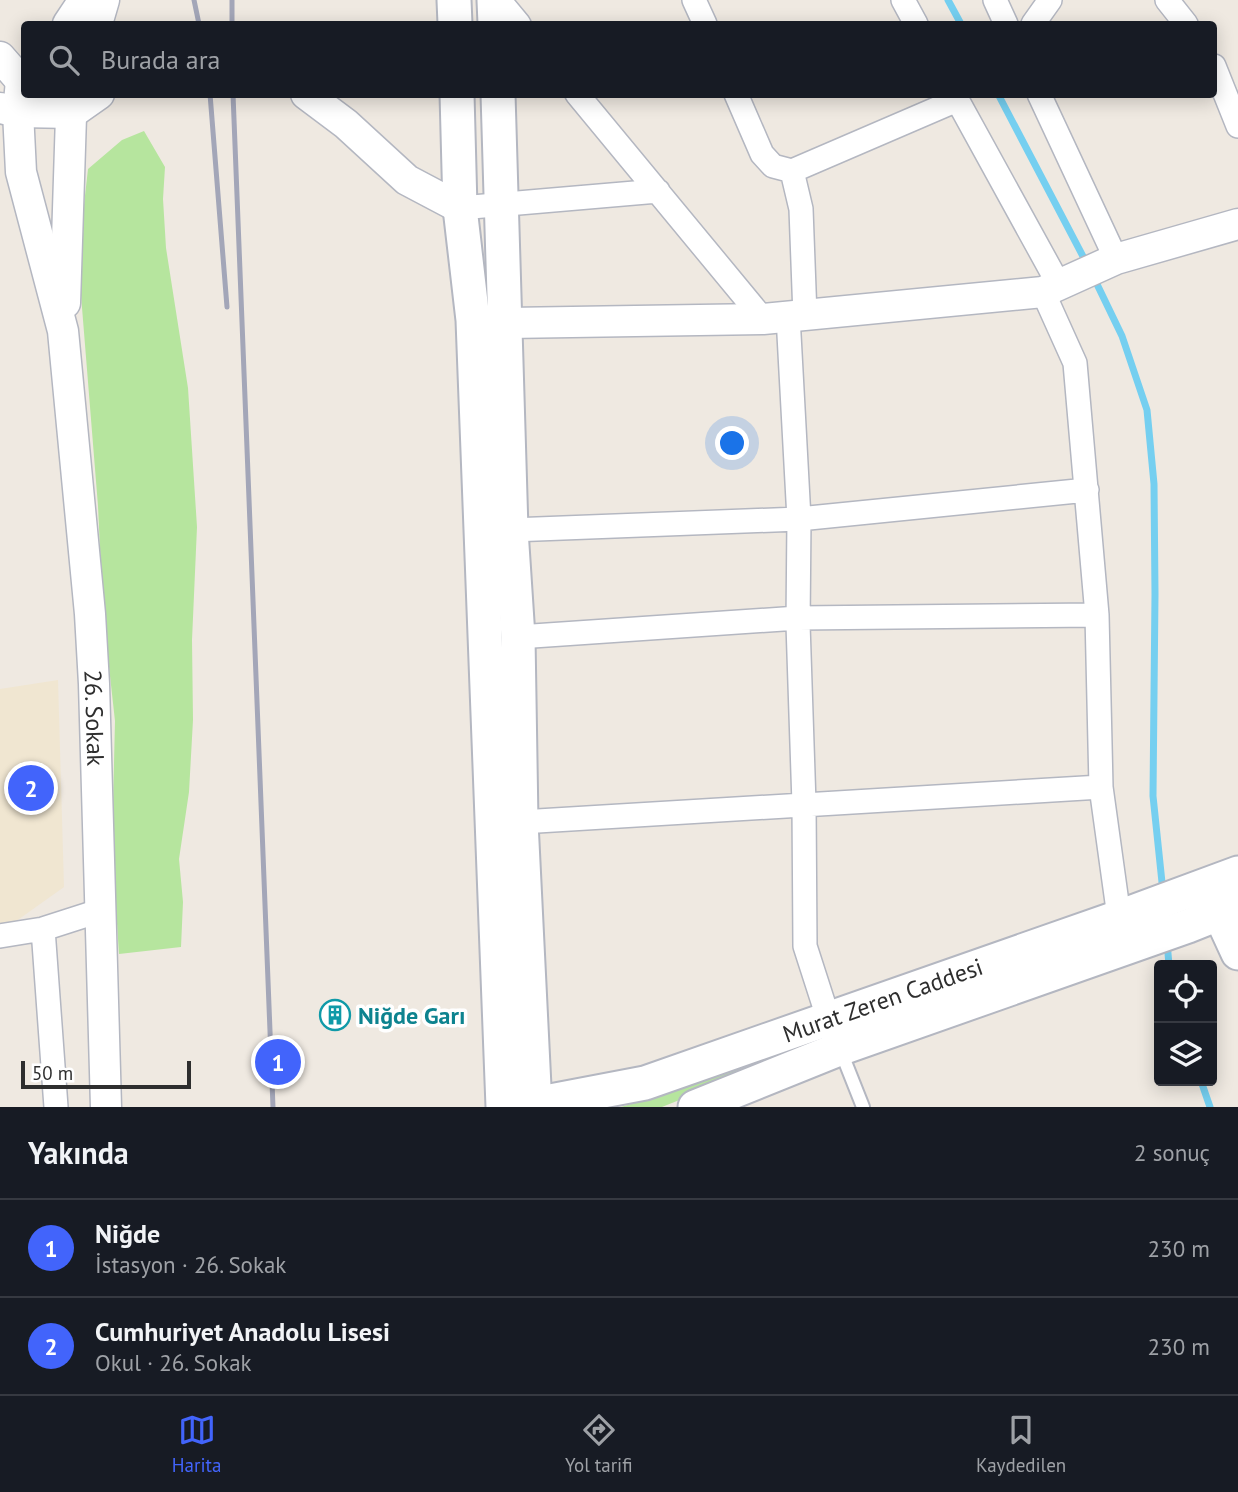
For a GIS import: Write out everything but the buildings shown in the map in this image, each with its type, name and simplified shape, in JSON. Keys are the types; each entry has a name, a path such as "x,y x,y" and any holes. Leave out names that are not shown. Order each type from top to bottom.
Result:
{"main road":[{"path":"454,0 455,21"},
{"path":"495,21 496,0"},
{"path":"457,98 460,208 473,320 523,1106"},
{"path":"498,98 511,530 518,637 523,1106"},
{"path":"1237,874 1229,910 1238,953"},
{"name":"Murat Zeren Caddesi","path":"1186,910 1237,874"},
{"name":"Murat Zeren Caddesi","path":"523,1106 613,1091 834,1034 1134,923 1186,910 1229,910"},
{"name":"Murat Zeren Caddesi","path":"695,1107 834,1034"}],"street":[{"path":"70,21 84,0"},
{"path":"98,21 104,0"},
{"path":"496,0 516,21"},
{"path":"694,0 704,21"},
{"path":"903,0 914,21"},
{"path":"995,0 1005,21"},
{"path":"1035,21 1050,0"},
{"path":"1167,0 1184,21"},
{"path":"0,57 15,92 21,172 63,331"},
{"path":"1217,76 1238,126"},
{"path":"45,98 75,104 63,331"},
{"path":"311,98 346,124 407,180 460,208 658,191"},
{"path":"580,98 658,191 786,317"},
{"path":"738,98 762,154 773,166 792,171 953,98"},
{"path":"956,98 1057,286 1075,363 1097,615 1101,787 1134,923"},
{"path":"1041,98 1107,262"},
{"path":"792,171 801,209 786,317 799,519 798,618 805,946 834,1034"},
{"path":"473,320 506,323 786,317 1057,286 1107,262 1238,224"},
{"name":"26. Sokak","path":"63,331 93,651 106,1107"},
{"path":"511,530 799,519 1087,490"},
{"path":"518,637 798,618 1097,615"},
{"path":"521,822 1101,787"},
{"path":"0,936 43,929 99,912"},
{"path":"43,929 56,1107"}],"lane":[{"path":"834,1034 863,1107"}],"shaded area":[{"path":"58,680 64,887 12,924 0,926 0,689"}],"green space":[{"path":"144,131 165,167 163,199 166,248 188,388 197,527 192,640 193,720 189,792 179,859 183,902 181,947 119,954 112,848 115,721 103,613 98,506 78,258 88,169 122,140"},
{"path":"803,1045 804,1050 662,1107 621,1107 680,1089"}],"waterway":[{"path":"948,0 959,21"},
{"path":"1000,98 1087,264"},
{"path":"1094,278 1122,336 1147,410 1154,484 1153,796 1163,892"},
{"path":"1167,942 1169,960"},
{"path":"1203,1086 1210,1107"}],"railway":[{"path":"194,0 198,21"},
{"path":"232,0 232,21"},
{"path":"210,98 227,307"},
{"path":"233,98 273,1107"}],"place":[{"name":"Cumhuriyet Anadolu Lisesi","path":"31,788"},
{"name":"Niğde Garı","path":"335,1015"},
{"name":"Niğde","path":"278,1062"}]}
